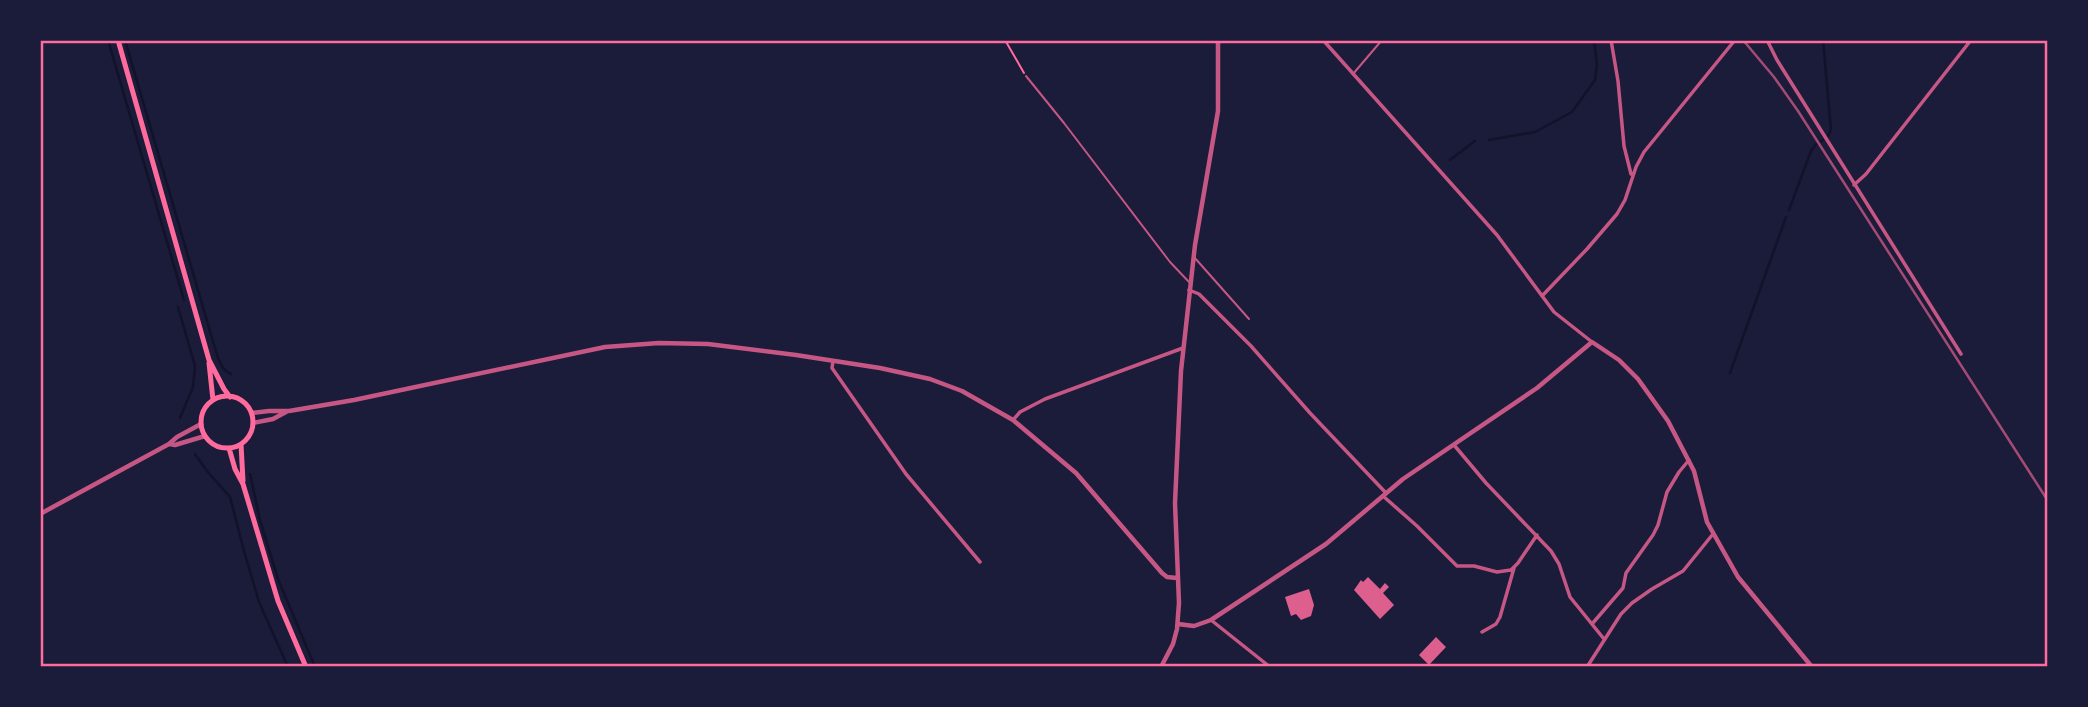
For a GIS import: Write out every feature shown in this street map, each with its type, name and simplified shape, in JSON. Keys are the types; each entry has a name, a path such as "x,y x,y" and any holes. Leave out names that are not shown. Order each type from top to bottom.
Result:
{"main road":[{"path":"118,40 209,360 214,400"},
{"path":"209,360 230,397"},
{"path":"230,397 243,402 251,414 253,423 250,435 241,444 229,448 215,446 205,436 201,424 204,410 214,400 230,397"},
{"path":"241,444 243,484"},
{"path":"229,448 243,484 278,601 306,667"}],"street":[{"path":"1161,667 1173,644 1178,624 1175,503 1183,348 1194,256 1216,126 1218,40"},
{"path":"1323,40 1497,235 1554,312 1619,360 1638,379 1673,428 1689,460 1698,482 1703,512 1713,534 1747,590 1812,667"},
{"path":"1612,40 1624,146 1632,176"},
{"path":"1542,296 1605,229 1625,200 1632,176 1644,152 1735,40"},
{"path":"1767,40 1854,185 1961,354"},
{"path":"1854,185 1866,174 1971,40"},
{"path":"1189,290 1199,294 1251,346 1385,495 1457,566 1474,566 1501,573 1514,567"},
{"path":"1178,624 1194,626 1212,620 1326,544 1418,468 1537,388 1592,342"},
{"path":"251,414 289,411 354,400 624,345 708,344 833,361 930,379 962,391 1013,420 1076,472 1162,573 1167,577 1177,578"},
{"path":"1013,420 1020,412 1045,399 1183,348"},
{"path":"833,361 832,368 896,461 980,562"},
{"path":"253,423 273,419 289,411"},
{"path":"40,514 201,424"},
{"path":"169,444 181,444 205,436"},
{"path":"1454,445 1486,483 1537,535 1559,564 1570,597 1604,639"},
{"path":"1592,624 1623,588 1626,573 1653,535 1667,492 1678,472 1689,460"},
{"path":"1587,667 1621,614 1632,603 1683,571 1713,534"},
{"path":"1482,632 1496,624 1500,617 1514,567 1537,535"},
{"path":"1212,620 1270,667"}],"lane":[{"path":"1352,75 1382,40"},
{"path":"1026,76 1170,262 1190,283"},
{"path":"1194,256 1249,319"}],"path":[{"path":"1005,40 1026,76"}],"building":[{"path":"1368,577 1380,589 1385,583 1389,587 1383,593 1394,605 1380,619 1354,590 1361,580 1363,582"},
{"path":"1309,589 1314,605 1311,616 1301,620 1296,614 1291,616 1285,597"},
{"path":"1436,637 1446,647 1429,665 1419,655"}],"waterway":[{"path":"108,40 184,300"},
{"path":"125,40 218,358 221,366 231,374"},
{"path":"1489,140 1535,132 1572,112 1595,80 1597,65 1594,40"},
{"path":"1823,40 1831,130 1828,136"},
{"path":"1450,160 1475,141"},
{"path":"1789,210 1816,144"},
{"path":"1730,373 1786,217"},
{"path":"178,307 195,366 193,387 180,418"},
{"path":"195,454 230,497 259,602 288,667"},
{"path":"250,474 260,520 278,579 315,667"}],"railway":[{"path":"1743,40 1798,111 2048,501"}]}
